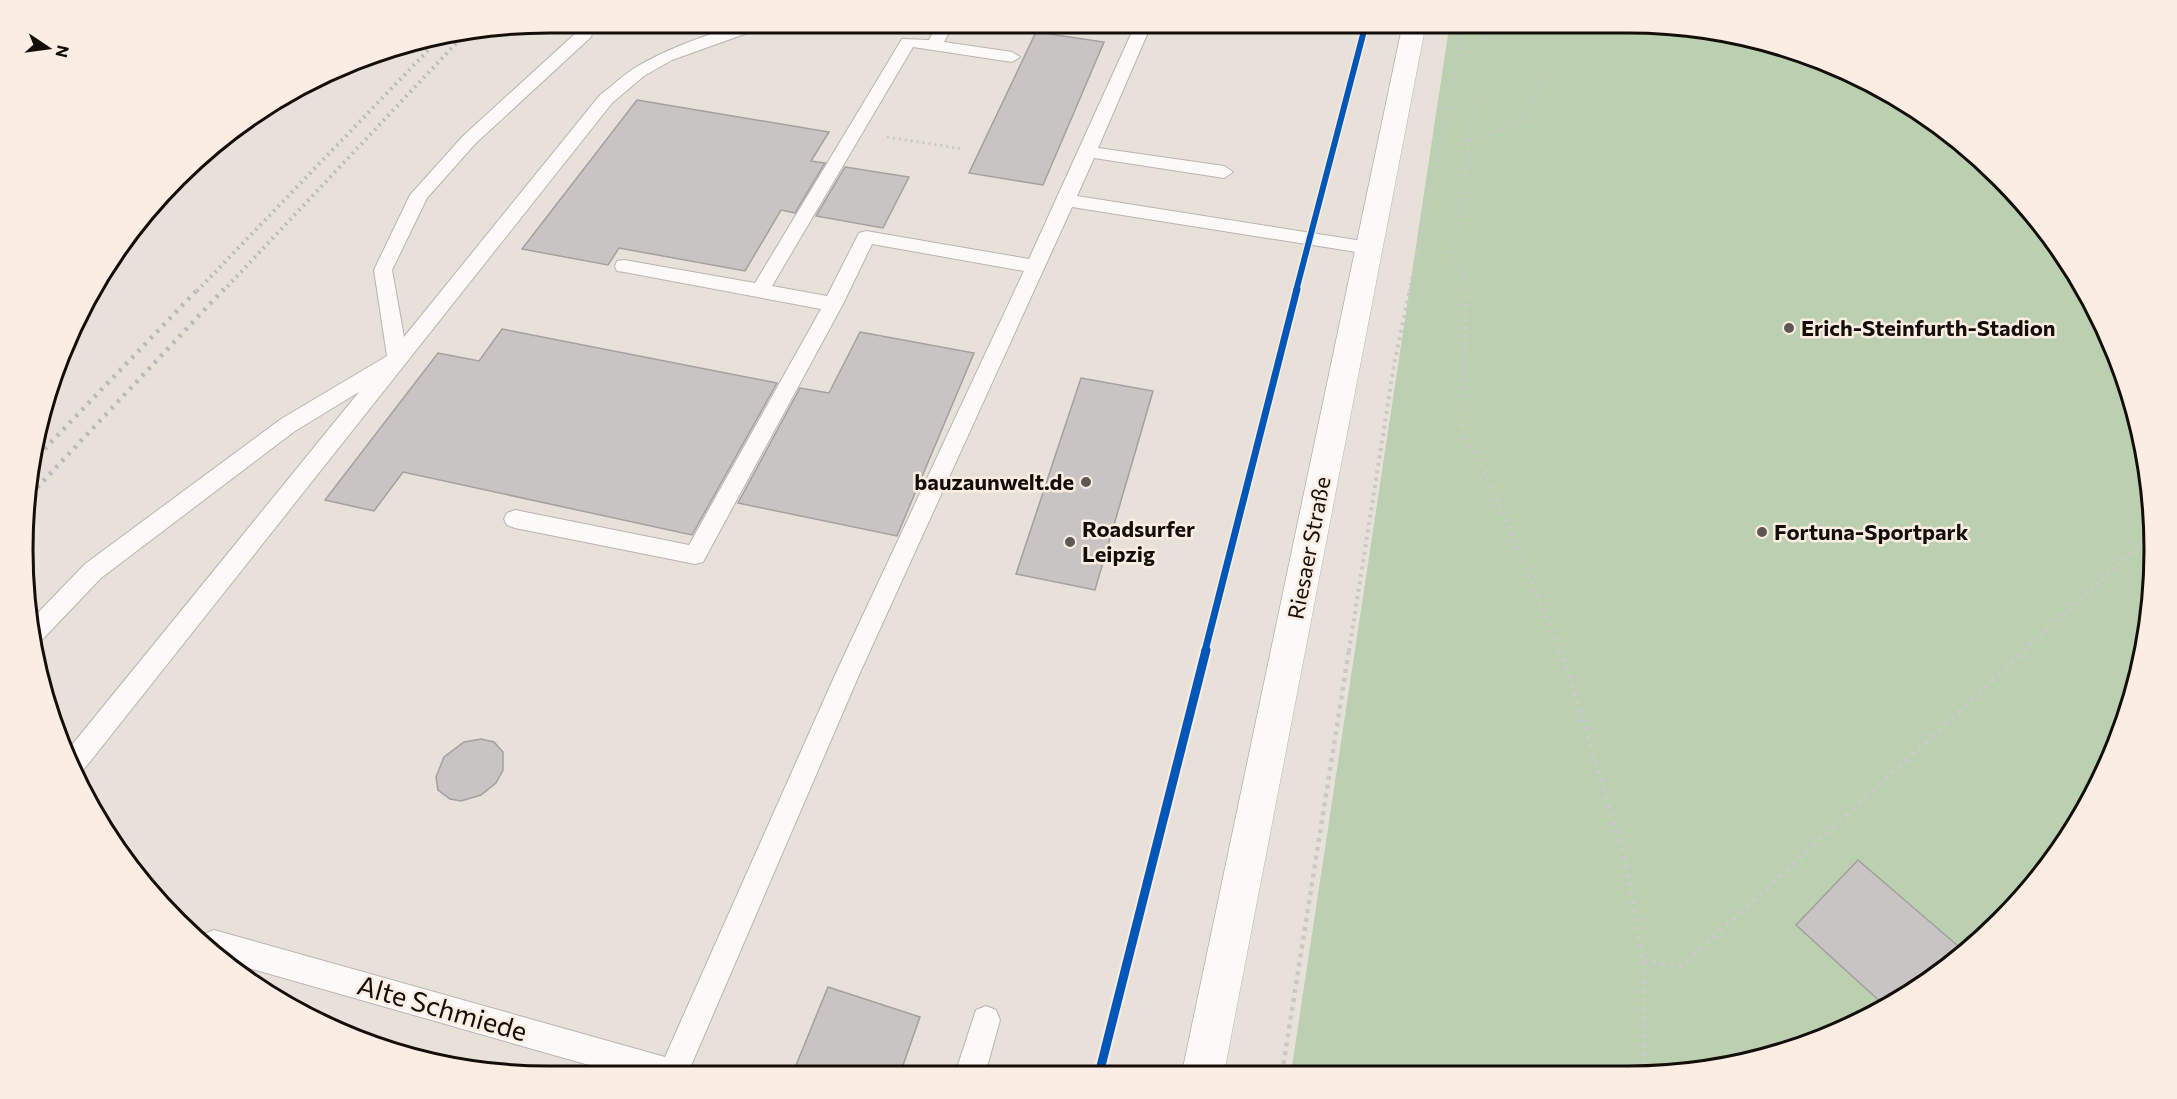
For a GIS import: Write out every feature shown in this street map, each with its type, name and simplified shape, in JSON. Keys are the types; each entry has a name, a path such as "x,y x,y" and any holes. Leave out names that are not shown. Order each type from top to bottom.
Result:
{"main road":[{"name":"Riesaer Straße","path":"1204,1066 1413,33"}],"lane":[{"path":"398,359 383,270 419,195 469,140 585,33"},
{"path":"77,759 606,99 638,72 666,57 733,33"},
{"path":"934,46 941,33"},
{"path":"676,1066 847,675 1088,152 1140,33"},
{"path":"760,291 908,42 1012,57"},
{"path":"1088,152 1224,172"},
{"path":"1066,200 1369,248"},
{"path":"515,519 695,555 833,304 866,237 1035,267"},
{"path":"624,266 833,304"},
{"path":"39,628 103,564 288,425 398,359"},
{"name":"Alte Schmiede","path":"220,947 644,1066"},
{"path":"972,1066 986,1020"}],"path":[{"path":"1283,1066 1394,365 1462,33"},
{"path":"1481,33 1484,37 1453,259 1467,280 1462,428 1500,504 1570,677 1626,864 1643,961 1644,1064"},
{"path":"1470,140 1521,122 1548,72"},
{"path":"855,132 963,149"},
{"path":"1643,961 1682,966 2144,542"}],"green space":[{"name":"Fortuna-Sportpark","path":"1448,33 1628,33 1695,37 1794,60 1856,86 1886,102 1942,140 1968,161 1993,184 2037,235 2075,291 2091,321 2117,383 2126,416 2140,482 2143,516 2144,550 2140,617 2117,716 2091,778 2075,808 2037,864 2016,890 1968,938 1942,959 1886,997 1856,1013 1794,1039 1728,1056 1661,1065 1292,1066"}],"building":[{"path":"1036,33 1104,42 1043,185 969,173"},
{"path":"637,100 829,132 811,161 825,163 795,213 781,210 745,271 619,248 608,265 522,249"},
{"path":"845,167 909,177 883,228 816,216"},
{"path":"502,329 777,383 692,535 403,472 374,511 325,500 438,353 479,361"},
{"path":"860,332 974,353 897,536 738,503 800,388 829,393"},
{"name":"bauzaunwelt.de","path":"1081,378 1153,391 1095,590 1016,574"},
{"path":"481,739 494,742 503,752 503,770 496,783 481,795 461,801 450,799 438,790 436,777 444,757 464,742"},
{"path":"1858,860 1958,946 1914,979 1879,1001 1796,925"},
{"path":"828,987 920,1017 903,1066 796,1066"}],"railway":[{"path":"223,291 458,41"},
{"path":"197,291 431,47"},
{"path":"43,451 198,289"},
{"path":"36,488 224,289"}],"cycle path":[{"path":"1101,1066 1327,168 1363,33"}],"place":[{"name":"Erich-Steinfurth-Stadion","path":"1789,328"},
{"name":"bauzaunwelt.de","path":"1086,482"},
{"name":"Fortuna-Sportpark","path":"1762,532"},
{"name":"Roadsurfer Leipzig","path":"1070,542"}]}
